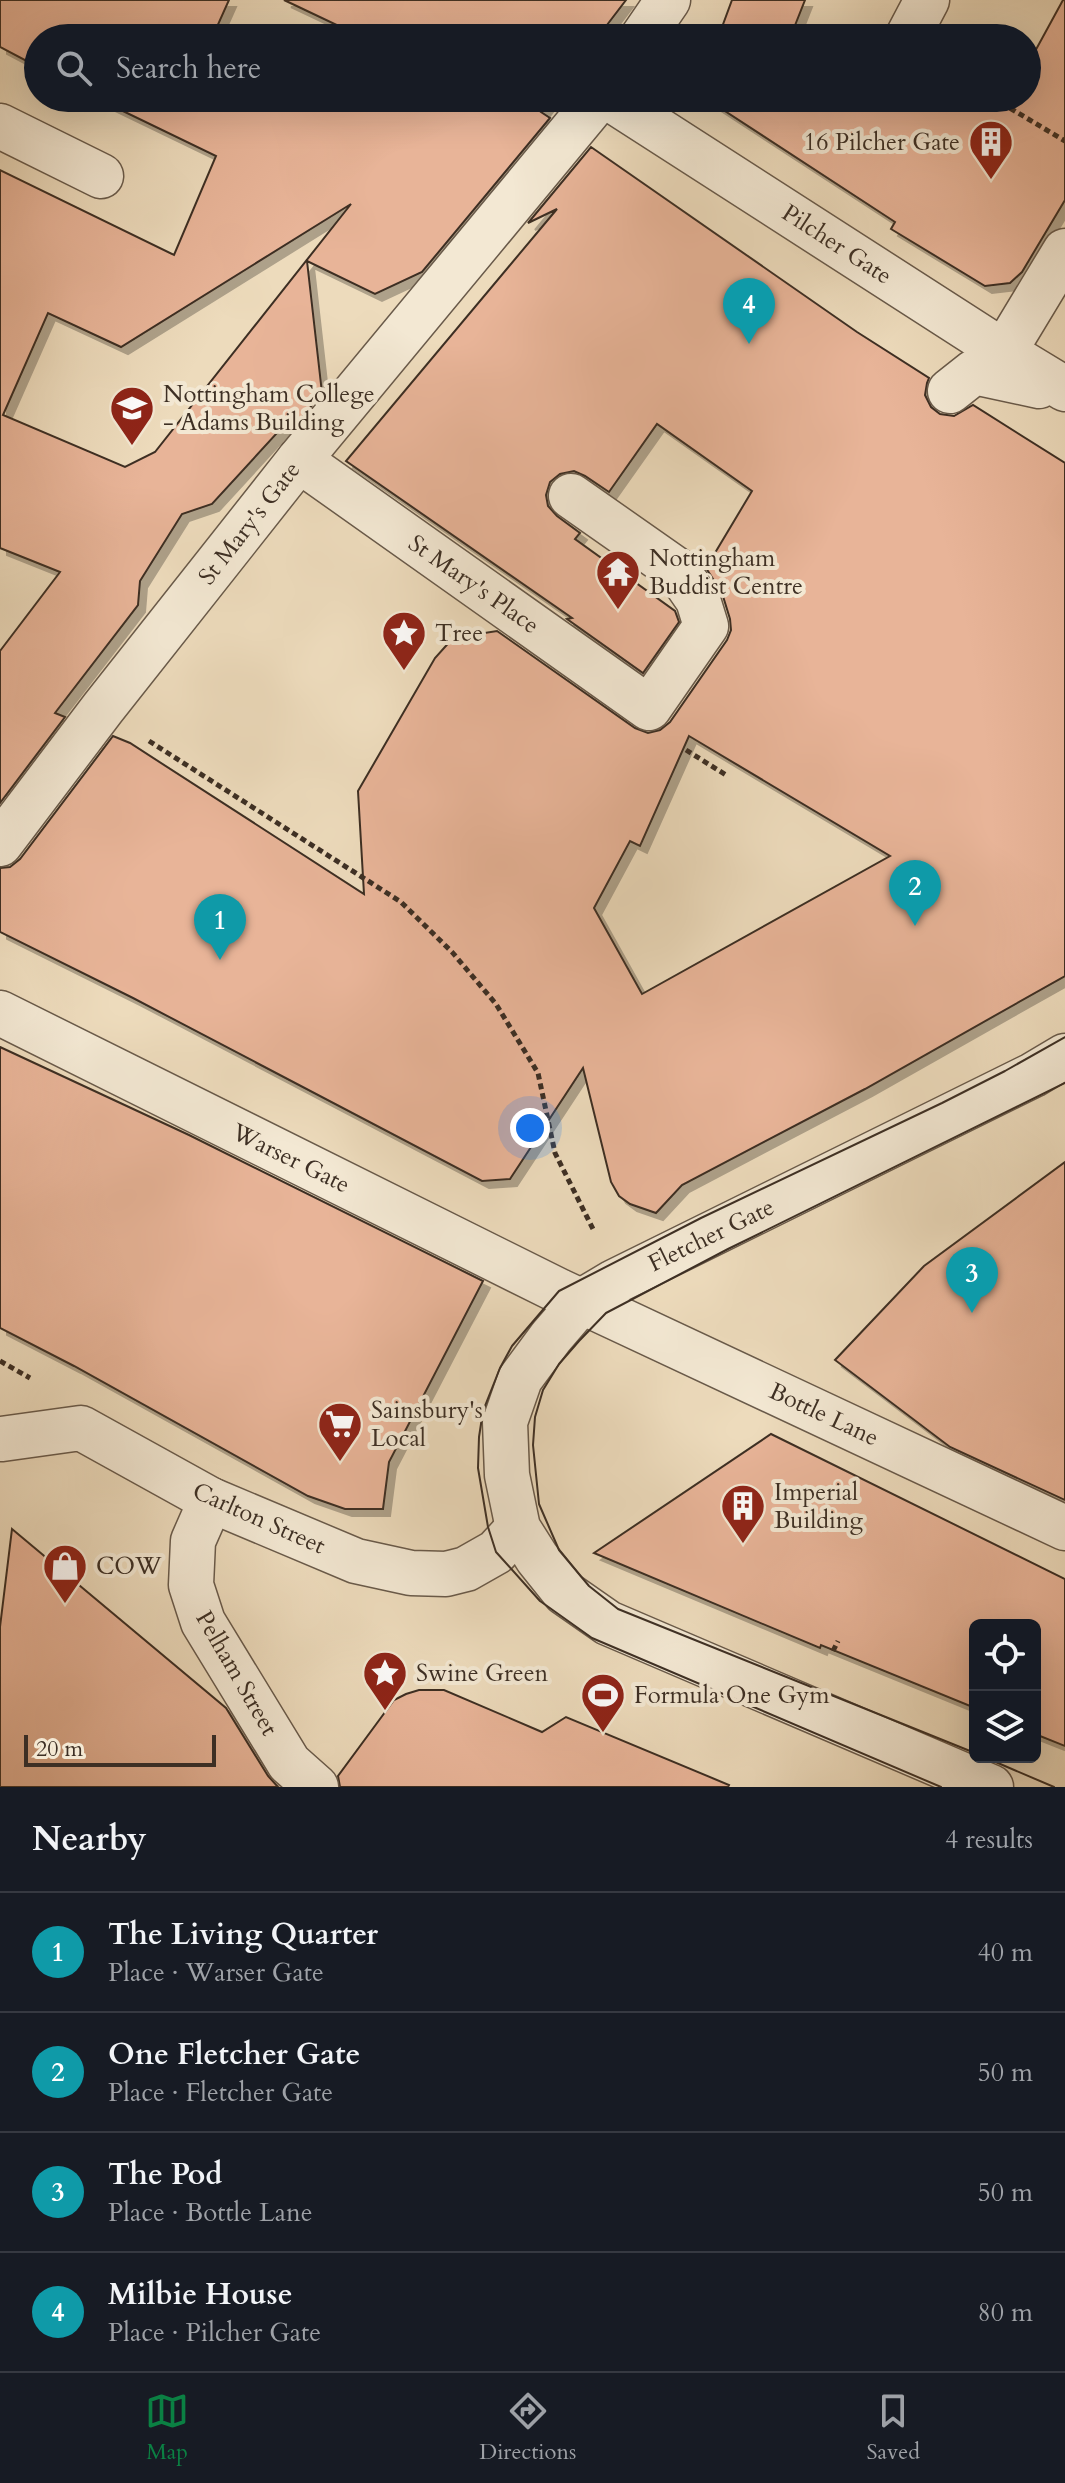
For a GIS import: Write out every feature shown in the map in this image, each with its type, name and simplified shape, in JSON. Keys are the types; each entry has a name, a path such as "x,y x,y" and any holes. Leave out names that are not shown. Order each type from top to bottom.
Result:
{"street":[{"path":"652,24 668,0"},
{"path":"914,24 927,0"},
{"name":"St Mary's Gate","path":"0,844 299,460 587,112"},
{"name":"Pilcher Gate","path":"630,112 1009,366 1065,390"},
{"path":"0,126 101,176"},
{"path":"963,399 974,372 1009,366 1065,251"},
{"name":"St Mary's Place","path":"299,460 649,708 706,626 698,600 678,571 571,496"},
{"name":"Warser Gate","path":"0,1013 598,1292"},
{"name":"Fletcher Gate","path":"518,1528 507,1475 505,1422 520,1379 551,1337 598,1292 1019,1082 1065,1056"},
{"name":"Bottle Lane","path":"598,1292 1065,1528"},
{"name":"Carlton Street","path":"1,1439 81,1428 211,1500 356,1561 411,1573 446,1574 466,1569 496,1552 518,1528"},
{"name":"Pelham Street","path":"211,1500 193,1541 191,1585 203,1622 289,1763 316,1787"},
{"path":"518,1528 565,1593 608,1623 991,1787"}],"path":[{"path":"1016,112 1065,141"},
{"path":"103,708 137,734 401,902 452,952 496,1004 538,1073 555,1153 597,1237 598,1292"},
{"path":"687,750 726,775"},
{"path":"833,1651 838,1641"}],"building":[{"path":"0,0 229,0 218,24 24,24 24,60 0,47"},
{"path":"284,0 626,0 608,24 335,24"},
{"path":"732,0 805,0 796,24 723,24"},
{"path":"1065,0 1065,200 1022,272 1010,283 985,286 891,229 895,222 726,112 1041,112 1041,40"},
{"name":"Nottingham College - Adams Building","path":"125,112 541,112 550,118 422,272 375,294 307,261 322,393 294,427 287,422 212,504 182,514 140,581 138,605 55,713 65,717 0,803 0,651 60,572 0,548 0,170 174,255 216,156","holes":["351,204 155,452 125,467 3,415 48,313 121,347"]},
{"path":"591,147 857,332 929,378 925,395 931,407 940,414 954,416 973,405 1065,463 1065,976 865,1089 682,1185 656,1213 630,1204 619,1196 611,1182 583,1068 510,1179 482,1181 133,998 0,932 0,868 10,867 20,859 113,736 130,743 364,894 358,791 435,658 453,638 497,631 635,728 648,733 660,730 670,722 731,630 722,593 706,568 752,491 657,424 609,492 574,471 560,474 550,482 546,495 548,506 580,533 575,539 675,611 679,622 643,673 567,619 572,618 346,461 557,209 528,223","holes":["689,736 890,856 642,994 594,908 630,841 640,846"]},
{"path":"0,1047 189,1135 483,1281 389,1462 383,1509 345,1509 308,1496 0,1328"},
{"path":"1065,1162 1065,1500 950,1447 835,1360 924,1266"},
{"path":"771,1434 1065,1579 1065,1746 1041,1736 1041,1619 969,1619 969,1706 821,1645 820,1648 594,1553"},
{"path":"12,1529 226,1708 278,1787 0,1787 0,1627"},
{"path":"419,1690 444,1690 542,1732 566,1717 729,1785 340,1787 338,1776 394,1700"}],"tram line":[{"path":"941,1787 592,1638 540,1601 496,1552 488,1527 478,1468 483,1411 512,1346 559,1291 701,1218 942,1103 1065,1037"},
{"path":"969,1751 618,1609 589,1586 559,1550 539,1504 533,1445 535,1417 543,1390 559,1364 606,1313 728,1249 1065,1083"},
{"path":"998,1763 1054,1787"}],"place":[{"name":"16 Pilcher Gate","path":"991,181"},
{"name":"Milbie House","path":"749,344"},
{"name":"Nottingham College - Adams Building","path":"132,447"},
{"name":"Nottingham Buddist Centre","path":"618,611"},
{"name":"Tree","path":"404,672"},
{"name":"One Fletcher Gate","path":"915,926"},
{"name":"The Living Quarter","path":"220,960"},
{"name":"The Pod","path":"972,1313"},
{"name":"Sainsbury's Local","path":"340,1463"},
{"name":"Imperial Building","path":"743,1545"},
{"name":"COW","path":"65,1605"},
{"name":"Swine Green","path":"385,1712"},
{"name":"Formula One Gym","path":"603,1734"}]}
